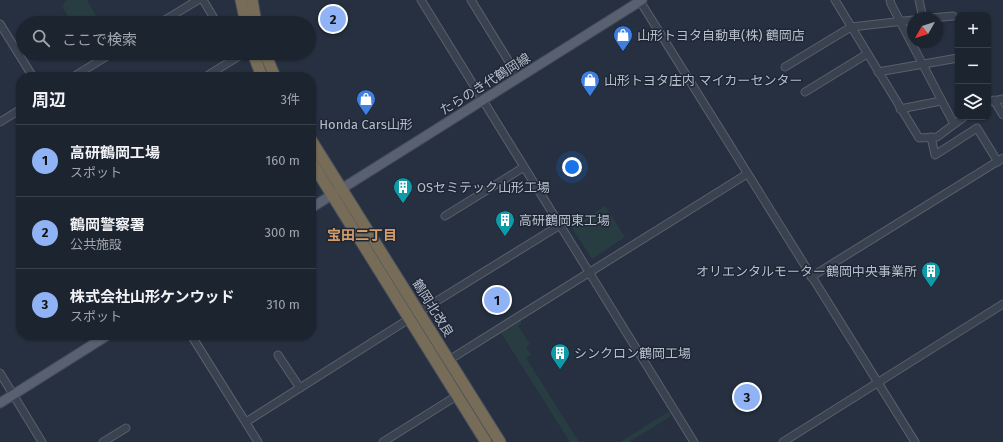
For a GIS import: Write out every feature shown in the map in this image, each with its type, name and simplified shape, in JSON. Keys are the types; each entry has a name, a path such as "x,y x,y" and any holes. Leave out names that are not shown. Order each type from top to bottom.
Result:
{"highway":[{"path":"241,0 244,16"},
{"path":"252,0 255,16"},
{"path":"256,60 260,72"},
{"path":"268,60 273,72"},
{"path":"316,150 337,192"},
{"path":"316,167 337,192"},
{"name":"鶴岡北改良","path":"337,192 419,312 500,442"},
{"name":"鶴岡北改良","path":"337,192 410,319 486,442"}],"main road":[{"name":"たらのき代鶴岡線","path":"316,205 641,1"},
{"path":"0,403 100,340"}],"street":[{"path":"172,16 198,0"},
{"path":"203,0 213,16"},
{"path":"421,0 694,442"},
{"path":"471,0 519,78"},
{"path":"835,0 919,138 937,137 960,120"},
{"path":"890,0 954,124"},
{"path":"919,0 922,12"},
{"path":"641,1 747,174 915,442"},
{"path":"943,17 953,16"},
{"path":"785,67 851,27 907,20"},
{"path":"0,24 16,50"},
{"path":"805,92 867,54"},
{"path":"878,72 955,58"},
{"path":"22,60 30,72"},
{"path":"80,72 100,60"},
{"path":"212,72 230,60"},
{"path":"991,101 1003,99"},
{"path":"900,109 941,100"},
{"path":"991,101 1003,115"},
{"path":"0,122 16,112"},
{"path":"811,277 1000,160 977,128 935,155 931,137"},
{"path":"445,216 524,167"},
{"path":"449,360 747,174"},
{"path":"419,312 560,225"},
{"path":"782,442 1003,304"},
{"path":"246,422 410,319"},
{"path":"194,340 258,442"},
{"path":"278,355 300,388"},
{"path":"0,373 42,442"},
{"path":"383,442 458,395"},
{"path":"103,442 126,428"}],"green space":[{"path":"67,0 87,0 96,16 68,16 63,8 64,2"},
{"path":"605,206 625,237 592,259 572,228"},
{"path":"520,321 522,323 518,326 530,344 526,347 531,355 526,358 579,442 570,442 501,333"},
{"path":"668,412 671,416 629,442 620,442"}],"place":[{"name":"鶴岡警察署","path":"333,19"},
{"name":"山形トヨタ自動車(株) 鶴岡店","path":"623,52"},
{"name":"山形トヨタ庄内 マイカーセンター","path":"590,97"},
{"name":"Honda Cars山形","path":"366,116"},
{"name":"OSセミテック山形工場","path":"403,204"},
{"name":"高研鶴岡東工場","path":"505,237"},
{"name":"オリエンタルモーター鶴岡中央事業所","path":"931,288"},
{"name":"高研鶴岡工場","path":"497,300"},
{"name":"シンクロン鶴岡工場","path":"560,370"},
{"name":"株式会社山形ケンウッド","path":"747,397"}],"district":[{"name":"宝田二丁目","path":"362,235"}]}
